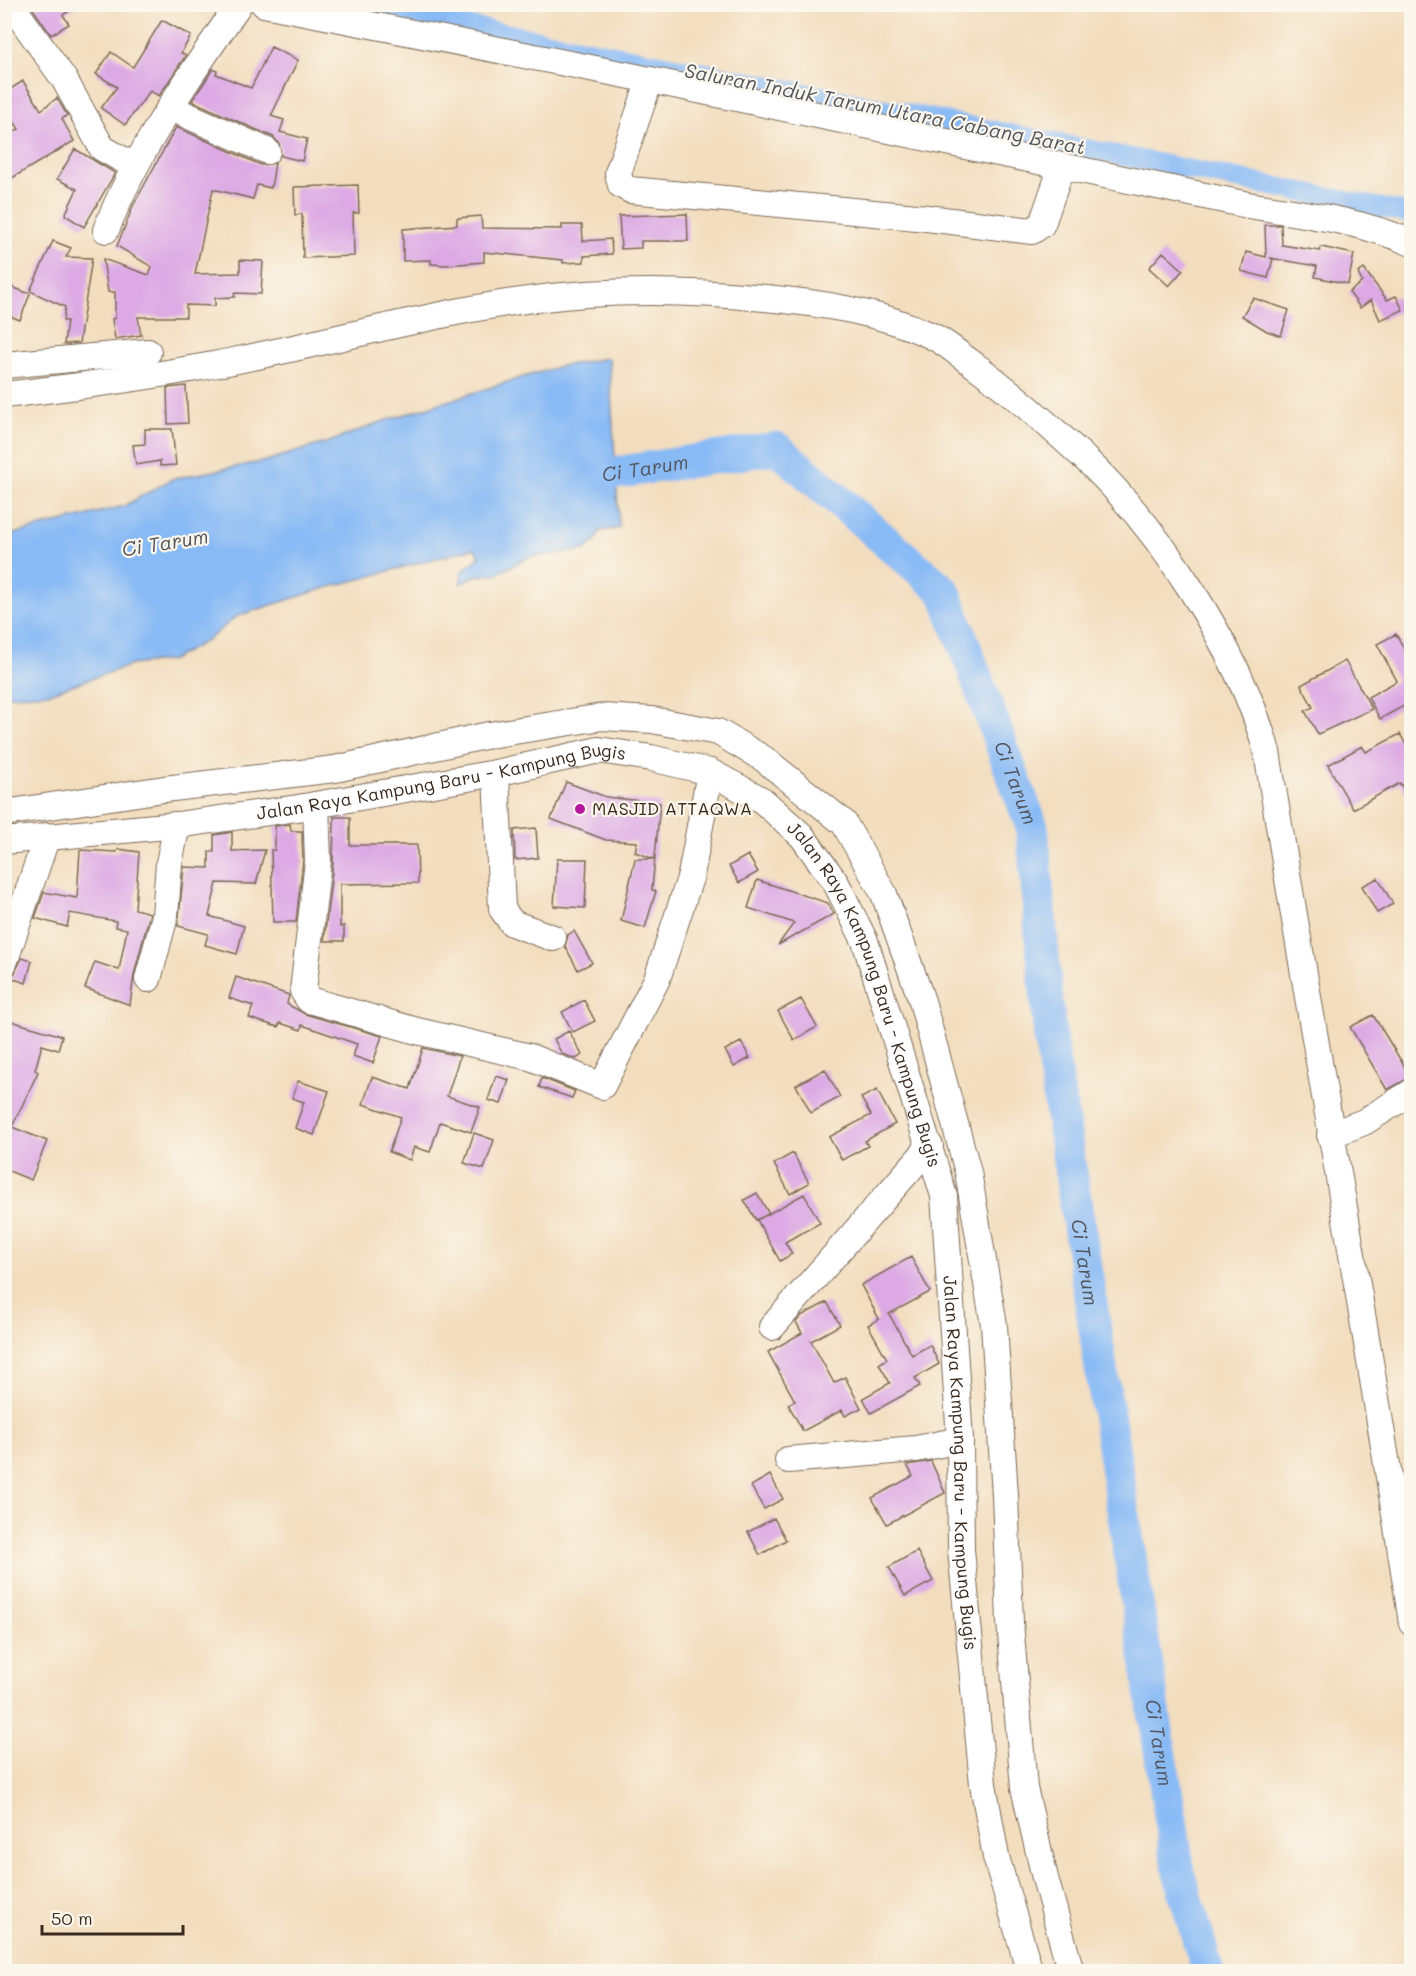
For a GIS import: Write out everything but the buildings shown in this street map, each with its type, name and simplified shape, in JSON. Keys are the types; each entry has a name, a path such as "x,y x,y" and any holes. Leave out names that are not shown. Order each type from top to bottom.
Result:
{"street":[{"path":"106,230 134,166 239,4"},
{"path":"264,4 650,80 1062,166 1346,222 1409,237"},
{"path":"14,10 64,79 102,148 134,166"},
{"path":"650,80 618,173 621,185 630,190 905,215 1032,231 1042,224 1062,166"},
{"path":"171,108 267,151"},
{"path":"4,395 190,369 449,313 527,300 624,292 696,291 810,302 892,320 936,337 1016,396 1109,480 1173,563 1237,668 1256,712 1267,752 1330,1135 1377,1390 1412,1623"},
{"path":"4,365 148,352"},
{"path":"4,813 164,789 335,769 489,735 602,717 652,720 718,732 764,759 844,823 884,894 922,1001 968,1172 994,1326 1005,1495 1010,1622 1024,1788 1045,1878 1071,1971"},
{"name":"Jalan Raya Kampung Baru - Kampung Bugis","path":"4,841 177,825 316,805 496,773 599,750 643,756 710,772 762,800 802,836 836,883 865,941 944,1196 960,1440 961,1549 983,1784 996,1857 1030,1971"},
{"path":"316,805 318,861 303,991 309,1000 417,1031 530,1057 576,1073 602,1086 657,979 691,875 710,772"},
{"path":"496,773 502,909 512,923 553,938"},
{"path":"148,979 165,916 169,863 177,825"},
{"path":"4,963 47,836"},
{"path":"1330,1135 1364,1122 1412,1092"},
{"path":"772,1327 930,1146"},
{"path":"788,1460 915,1449 960,1440"}],"water":[{"path":"609,358 619,528 600,531 595,542 584,550 529,557 496,574 474,576 460,584 462,571 480,557 474,548 319,590 237,616 209,639 172,660 131,665 49,693 5,696 5,536 124,506 172,479 266,461 517,379 561,366"}],"waterway":[{"name":"Saluran Induk Tarum Utara Cabang Barat","path":"358,4 1412,214"},
{"name":"Ci Tarum","path":"570,480 777,448 944,591 1032,827 1050,1038 1179,1873 1208,1972"}],"place":[{"name":"MASJID ATTAQWA","path":"580,809"}]}
